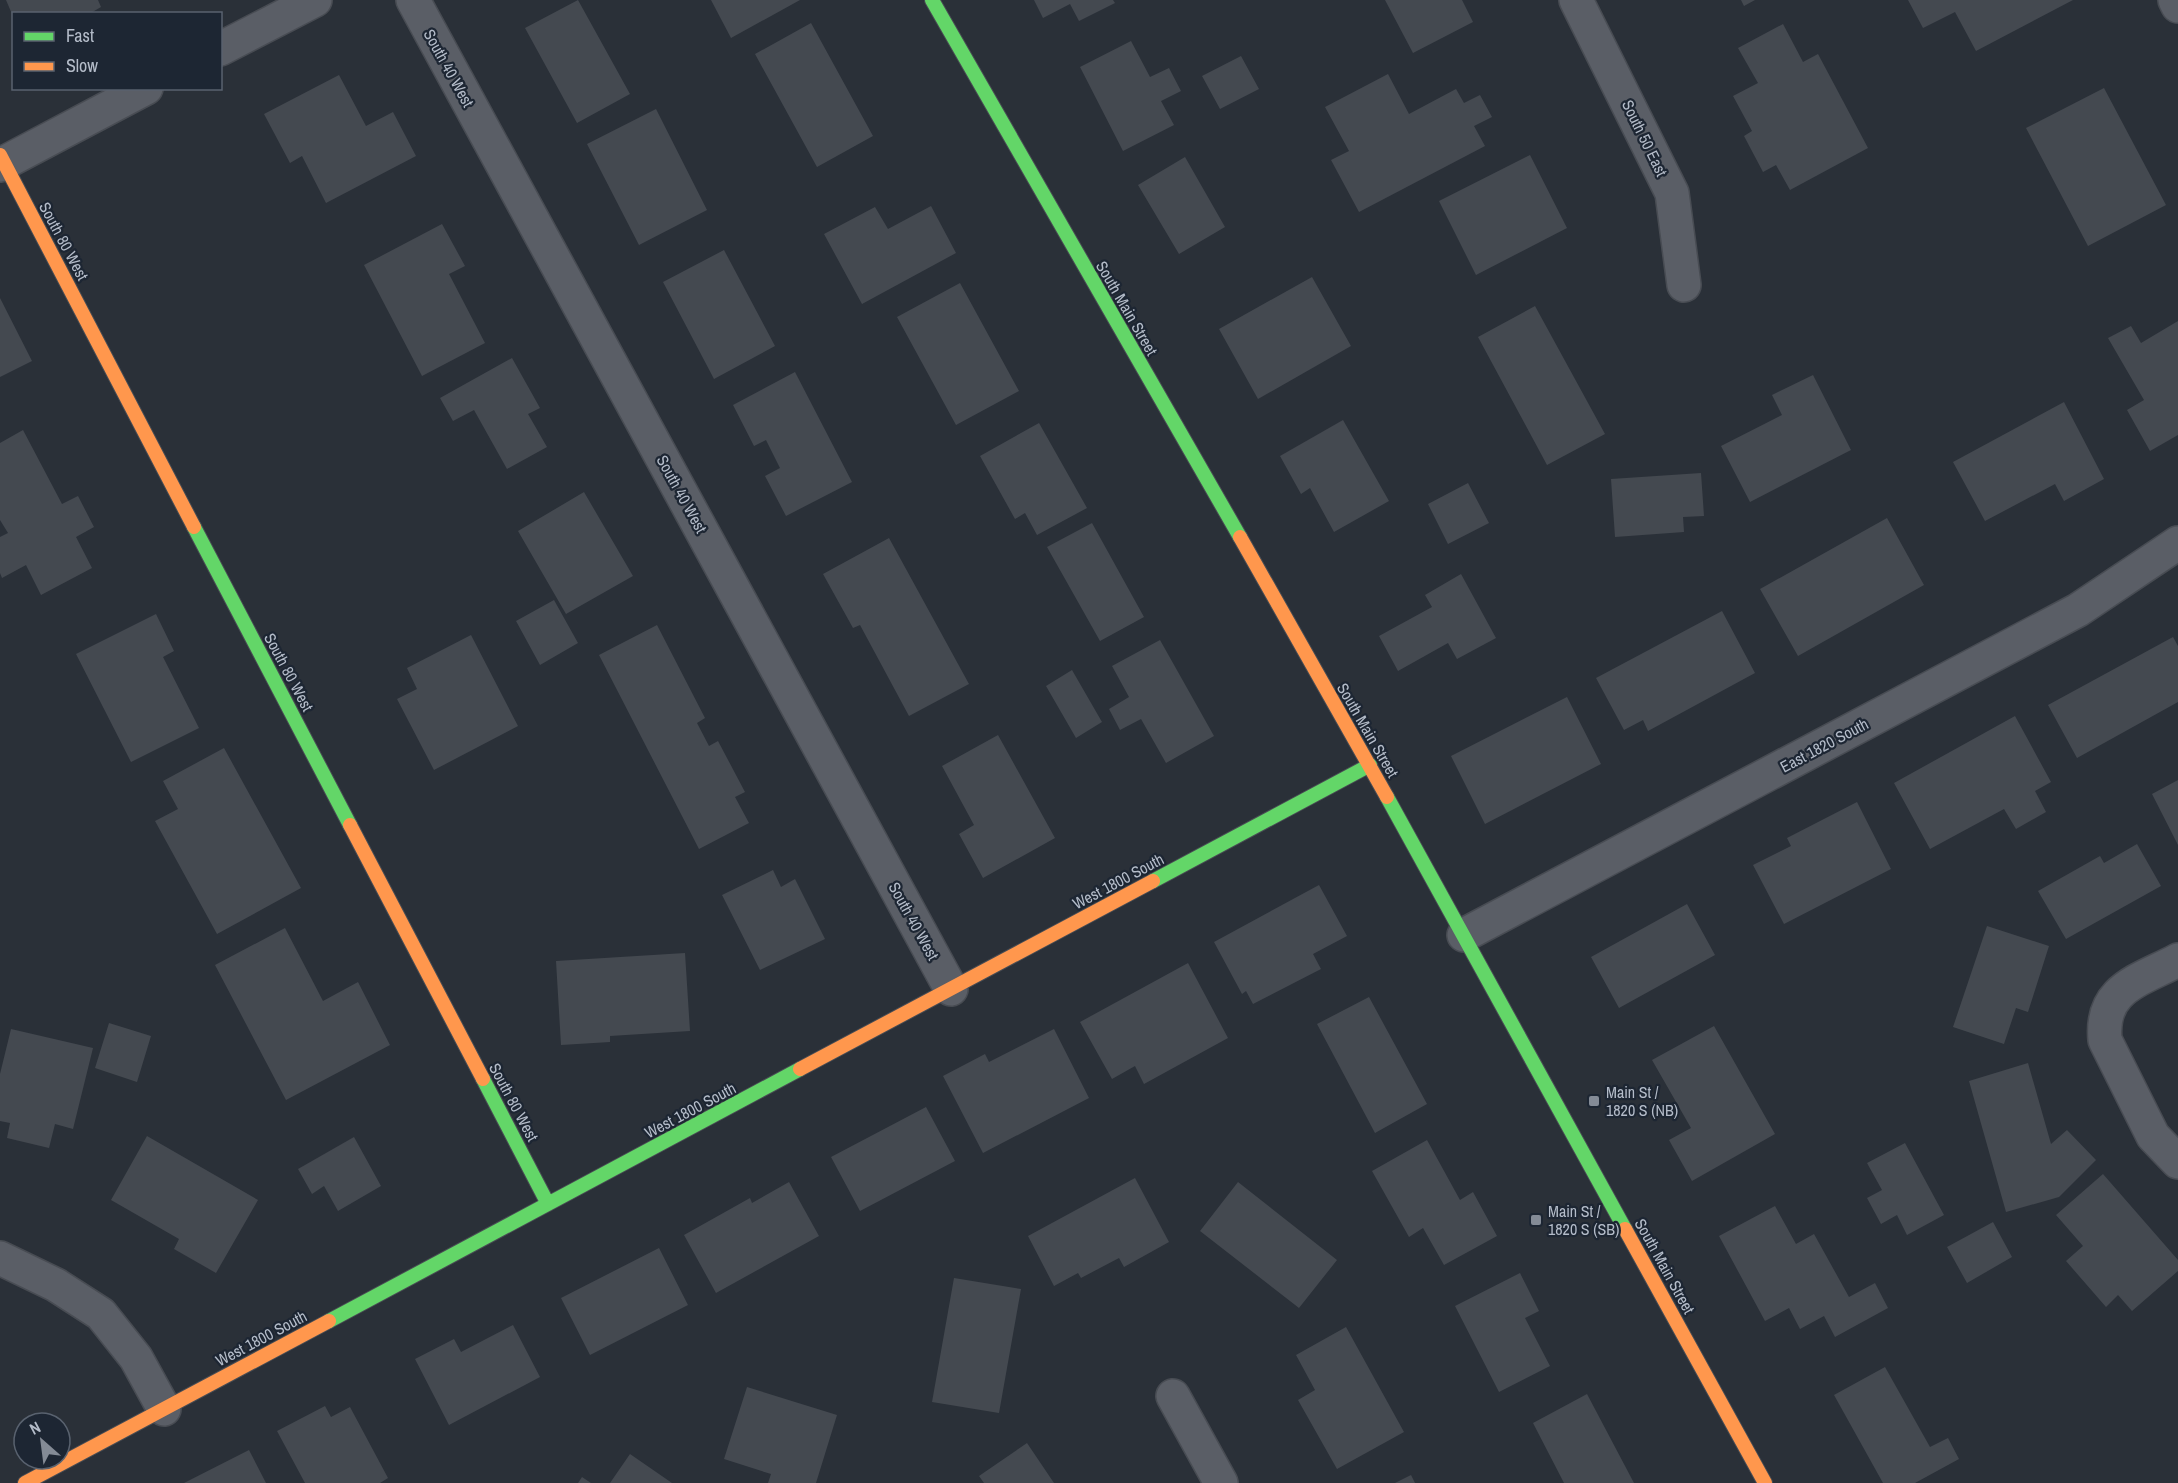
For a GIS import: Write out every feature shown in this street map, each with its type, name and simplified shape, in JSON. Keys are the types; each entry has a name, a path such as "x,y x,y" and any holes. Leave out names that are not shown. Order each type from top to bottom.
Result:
{"street":[{"path":"222,48 315,0"},
{"name":"South 40 West","path":"413,0 951,989"},
{"name":"South Main Street","path":"932,0 1370,765 1765,1483"},
{"name":"South 50 East","path":"1576,0 1672,193 1684,285"},
{"path":"2175,0 2178,6"},
{"path":"1,161 142,90"},
{"name":"South 80 West","path":"1,161 548,1204"},
{"name":"East 1820 South","path":"1464,935 2078,610 2178,543"},
{"name":"West 1800 South","path":"25,1483 1370,765"},
{"path":"2178,960 2118,993 2108,1006 2104,1024 2105,1040 2153,1136 2178,1162"},
{"path":"0,1258 56,1285 100,1314 136,1358 164,1409"},
{"path":"1173,1396 1221,1483"}],"building":[{"path":"6,0 98,0 101,7 92,12 12,12 12,14"},
{"path":"578,0 630,94 577,123 525,28"},
{"path":"711,0 800,0 731,38"},
{"path":"1034,0 1113,0 1115,3 1079,21 1070,4 1043,18"},
{"path":"1385,0 1462,0 1473,22 1413,53"},
{"path":"1741,0 1755,0 1744,6"},
{"path":"1908,0 2073,0 1976,51 1955,12 1923,28"},
{"path":"811,23 873,136 817,167 755,54"},
{"path":"1783,24 1803,62 1818,54 1868,148 1790,190 1776,165 1763,172 1744,136 1752,131 1733,96 1758,83 1738,48"},
{"path":"1131,41 1150,77 1169,68 1181,91 1161,101 1174,125 1123,151 1080,67"},
{"path":"1241,56 1259,89 1220,109 1202,76"},
{"path":"1388,74 1409,114 1456,89 1464,103 1480,95 1492,117 1474,126 1485,146 1359,212 1331,160 1349,151 1325,107"},
{"path":"339,75 366,126 393,112 416,156 326,203 302,156 290,163 264,114"},
{"path":"2104,88 2166,205 2088,246 2026,128"},
{"path":"656,109 707,210 639,245 587,144"},
{"path":"1530,155 1567,228 1476,275 1439,201"},
{"path":"1185,157 1225,227 1179,254 1138,185"},
{"path":"931,206 956,253 862,304 824,234 875,207 888,229"},
{"path":"442,224 465,266 449,274 485,343 422,376 364,265"},
{"path":"724,250 775,346 714,379 663,282"},
{"path":"1312,277 1351,346 1258,399 1219,329"},
{"path":"960,283 1019,391 956,425 897,317"},
{"path":"0,298 32,361 0,377"},
{"path":"1535,306 1605,434 1547,465 1478,337"},
{"path":"2178,321 2178,435 2150,451 2127,410 2144,400 2108,338 2131,326 2141,343"},
{"path":"512,358 540,408 528,414 547,447 507,469 474,410 453,421 440,398"},
{"path":"795,372 852,482 786,516 765,476 780,468 766,440 754,446 733,405"},
{"path":"1813,375 1851,450 1750,502 1721,446 1782,415 1772,395"},
{"path":"2064,402 2104,479 2064,501 2055,484 1985,521 1953,462"},
{"path":"1343,420 1389,501 1334,532 1310,488 1301,494 1280,456"},
{"path":"1039,423 1087,508 1037,535 1025,513 1015,519 980,456"},
{"path":"23,430 62,504 78,496 94,527 76,537 92,568 41,595 26,565 2,578 0,573 0,537 8,533 0,520 0,443"},
{"path":"1701,473 1704,516 1683,517 1684,532 1615,537 1611,479"},
{"path":"1468,483 1489,523 1448,544 1428,504"},
{"path":"584,492 633,576 566,614 518,531"},
{"path":"1887,518 1924,585 1798,656 1760,589"},
{"path":"1092,523 1144,617 1100,641 1047,547"},
{"path":"889,538 969,684 909,716 860,625 853,628 823,574"},
{"path":"1461,574 1496,638 1457,659 1448,643 1398,671 1379,636 1432,607 1425,595"},
{"path":"554,600 578,643 540,665 516,621"},
{"path":"1722,611 1755,673 1648,731 1643,720 1624,730 1596,678"},
{"path":"156,614 174,651 163,657 199,728 131,762 76,654"},
{"path":"657,625 705,718 697,723 709,746 718,741 745,792 735,797 749,823 699,849 599,655"},
{"path":"471,635 518,726 434,770 397,699 417,689 407,668"},
{"path":"2173,637 2178,646 2178,702 2077,758 2048,705"},
{"path":"1160,640 1214,736 1166,763 1141,719 1120,730 1109,709 1129,697 1112,666"},
{"path":"1072,670 1102,722 1076,738 1046,686"},
{"path":"1567,697 1601,764 1485,824 1451,756"},
{"path":"2015,716 2051,782 2035,791 2046,812 2016,829 2004,809 1930,849 1894,783"},
{"path":"998,735 1055,838 983,878 959,834 974,825 942,766"},
{"path":"224,748 301,888 217,934 155,821 178,809 163,781"},
{"path":"2178,780 2178,845 2152,794"},
{"path":"1857,802 1891,869 1784,924 1753,865 1791,846 1787,838"},
{"path":"2137,844 2161,886 2066,939 2038,891 2100,856 2104,863"},
{"path":"773,870 781,887 795,879 825,939 760,970 722,895"},
{"path":"1319,885 1347,936 1313,954 1321,969 1253,1004 1246,991 1242,994 1214,942"},
{"path":"1687,904 1715,955 1619,1008 1591,957"},
{"path":"1987,926 2049,946 2028,1012 2016,1008 2004,1044 1953,1027"},
{"path":"285,928 323,1001 358,982 390,1045 286,1100 215,965"},
{"path":"685,953 690,1031 610,1036 610,1042 561,1045 556,961"},
{"path":"1188,963 1228,1038 1144,1084 1135,1066 1112,1079 1080,1022"},
{"path":"1369,997 1427,1104 1375,1133 1317,1024"},
{"path":"109,1023 151,1036 137,1082 95,1068"},
{"path":"1714,1026 1775,1134 1692,1181 1669,1140 1691,1128 1652,1060"},
{"path":"11,1029 93,1048 73,1129 55,1124 49,1148 7,1138 10,1123 0,1121 0,1074"},
{"path":"1054,1029 1089,1098 983,1153 943,1076 985,1054 989,1062"},
{"path":"2028,1063 2051,1144 2067,1130 2096,1160 2059,1197 2006,1212 1969,1081"},
{"path":"926,1107 955,1161 860,1211 831,1157"},
{"path":"147,1136 258,1200 216,1273 174,1249 179,1239 111,1200"},
{"path":"354,1137 381,1186 338,1211 324,1186 312,1194 298,1169"},
{"path":"1427,1140 1460,1200 1473,1192 1497,1236 1444,1265 1423,1228 1409,1237 1372,1171"},
{"path":"1905,1143 1944,1215 1907,1235 1897,1215 1881,1224 1867,1198 1882,1190 1867,1163"},
{"path":"2103,1174 2178,1260 2178,1271 2132,1311 2118,1295 2106,1307 2066,1261 2083,1246 2056,1215"},
{"path":"1135,1178 1169,1242 1124,1267 1119,1258 1081,1278 1078,1273 1054,1286 1028,1236"},
{"path":"789,1182 819,1236 716,1293 684,1235 750,1198 752,1203"},
{"path":"1238,1182 1337,1260 1299,1308 1200,1231"},
{"path":"1775,1206 1796,1244 1814,1234 1849,1297 1875,1283 1888,1308 1835,1337 1824,1316 1800,1329 1789,1308 1765,1321 1719,1236"},
{"path":"1993,1222 2012,1257 1967,1283 1947,1247"},
{"path":"659,1248 688,1305 590,1355 561,1298"},
{"path":"1520,1273 1539,1311 1525,1318 1550,1366 1499,1392 1455,1306"},
{"path":"954,1278 1021,1289 999,1413 932,1402"},
{"path":"513,1325 540,1377 449,1425 415,1359 454,1339 461,1352"},
{"path":"1346,1327 1404,1432 1337,1469 1298,1400 1315,1390 1296,1355"},
{"path":"1885,1367 1930,1447 1948,1438 1959,1459 1915,1483 1883,1483 1834,1395"},
{"path":"747,1387 837,1415 816,1483 768,1483 771,1474 724,1459"},
{"path":"1587,1394 1634,1483 1564,1483 1533,1423"},
{"path":"325,1406 331,1417 350,1407 388,1478 380,1483 305,1483 277,1431"},
{"path":"1027,1443 1054,1483 984,1483 979,1476"},
{"path":"249,1450 266,1483 184,1483"},
{"path":"630,1454 672,1483 610,1483"},
{"path":"1411,1475 1415,1483 1395,1483"},
{"path":"582,1477 591,1483 578,1483"}],"traffic: fast":[{"path":"932,0 1240,537"},
{"path":"194,527 350,825"},
{"path":"1153,881 1370,765"},
{"path":"1387,797 1625,1229"},
{"path":"329,1321 800,1069"},
{"path":"483,1079 548,1204"}],"traffic: slow":[{"path":"0,155 194,527"},
{"path":"1240,537 1387,797"},
{"path":"350,825 483,1079"},
{"path":"800,1069 1153,881"},
{"path":"1625,1229 1765,1483"},
{"path":"25,1483 329,1321"}],"place":[{"name":"Main St / 1820 S (NB)","path":"1594,1101"},
{"name":"Main St / 1820 S (SB)","path":"1536,1220"}]}
